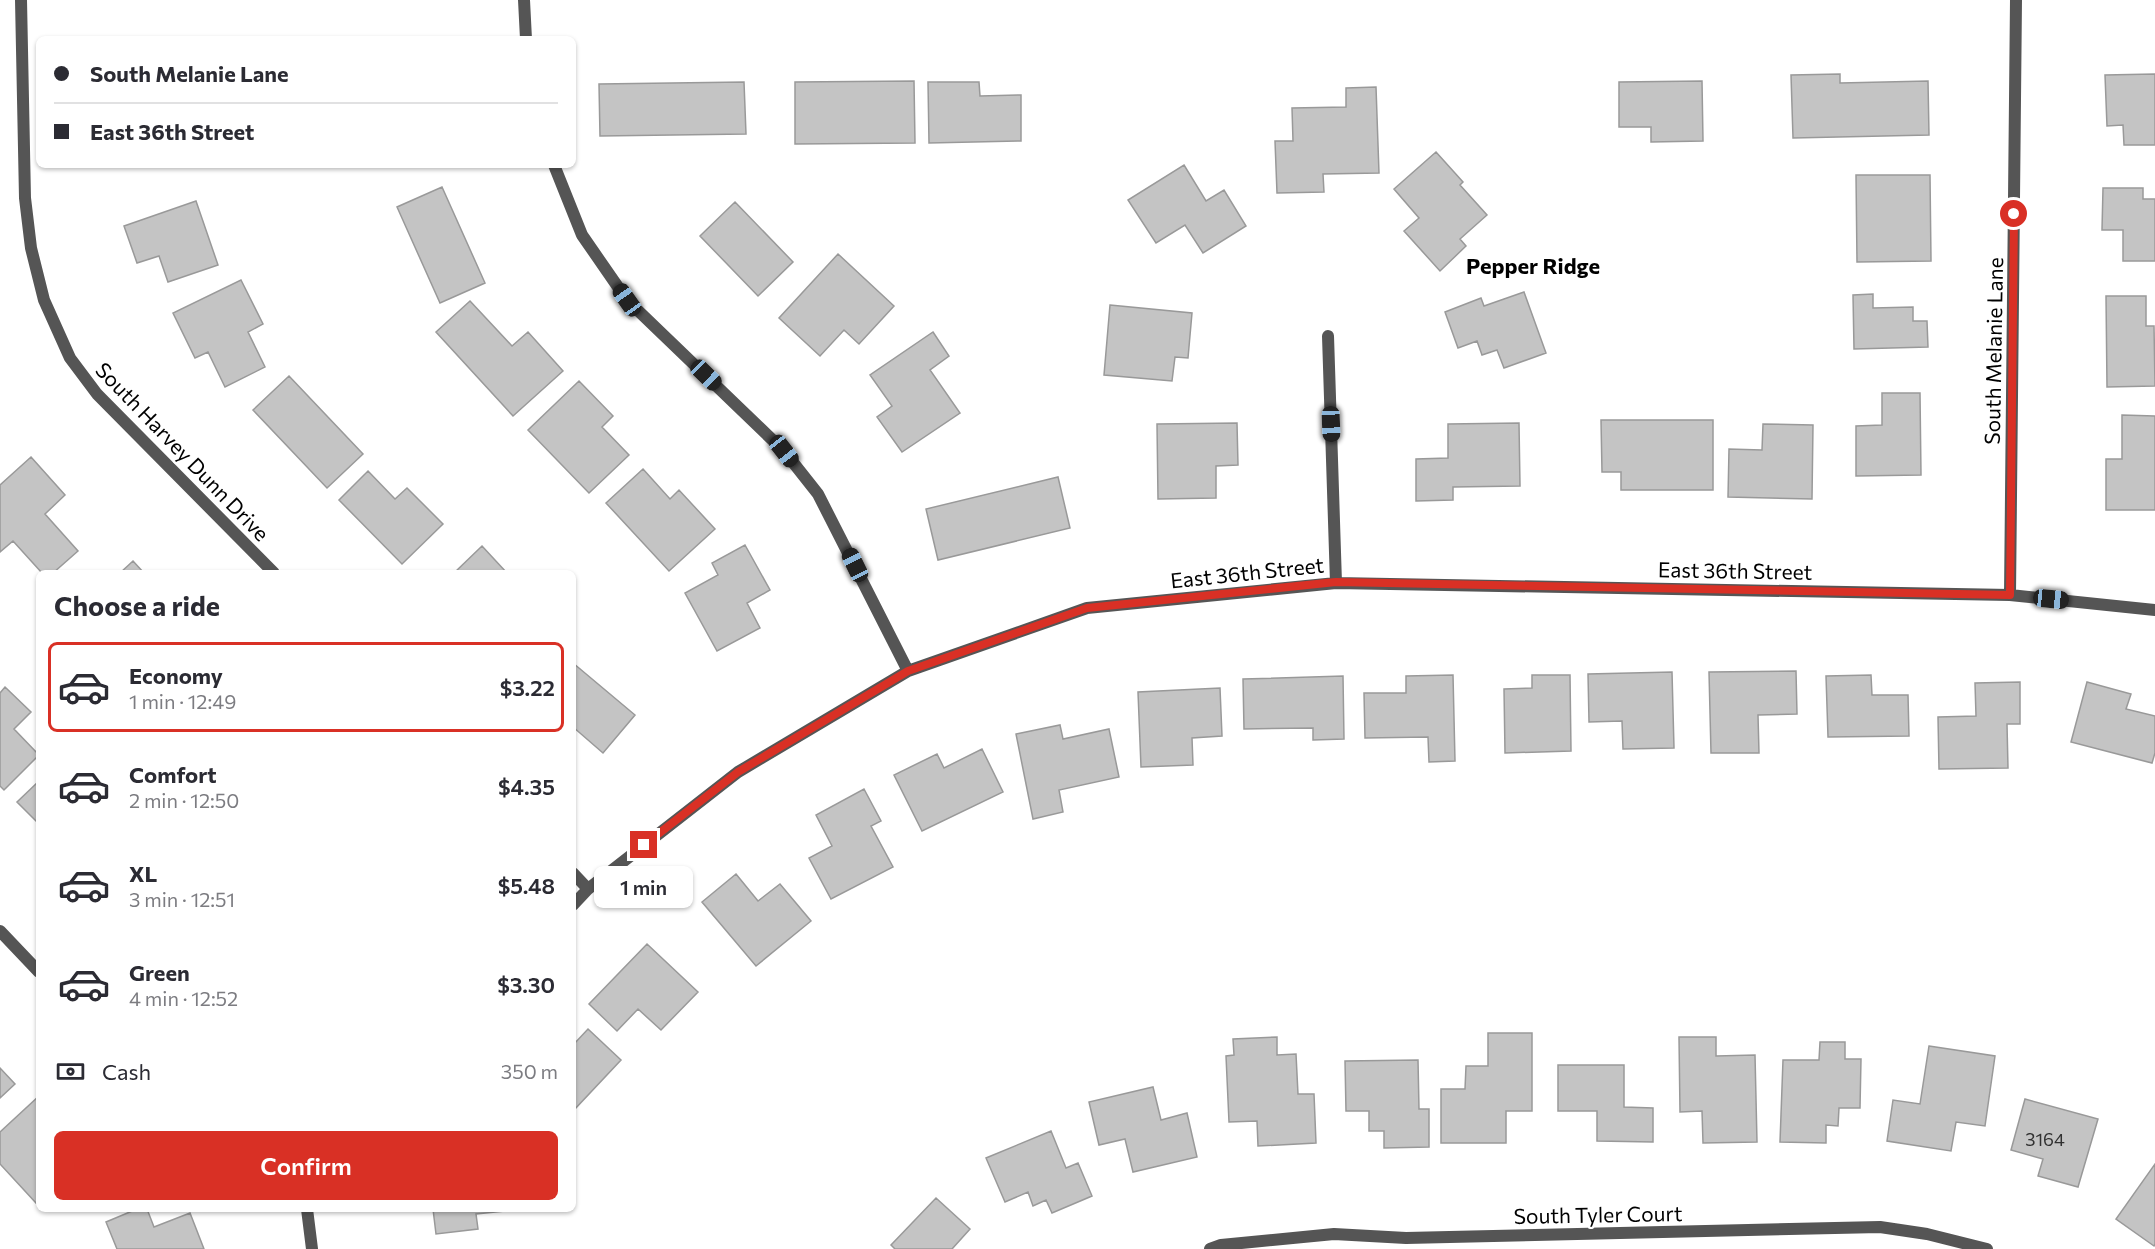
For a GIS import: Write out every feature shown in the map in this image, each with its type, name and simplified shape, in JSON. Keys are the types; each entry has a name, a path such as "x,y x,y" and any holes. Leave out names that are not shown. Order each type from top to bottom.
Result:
{"street":[{"name":"South Harvey Dunn Drive","path":"21,0 25,198 31,248 44,300 70,358 97,394 271,570"},
{"path":"524,0 526,36"},
{"name":"South Melanie Lane","path":"2010,595 2016,0"},
{"path":"555,168 582,235 627,300 784,451 818,494 908,671"},
{"path":"1328,336 1336,582"},
{"name":"East 36th Street","path":"576,902 588,889 738,772 908,671 1087,608 1336,582 2010,595 2155,610"},
{"path":"576,876 588,889"},
{"path":"0,931 36,969"},
{"path":"306,1212 312,1249"},
{"name":"South Tyler Court","path":"1210,1249 1221,1245 1334,1234 1406,1243 1880,1227 1927,1234 1987,1249"}],"building":[{"path":"1840,74 1840,83 1928,81 1929,135 1793,138 1791,75"},
{"path":"2155,74 2155,145 2124,145 2123,125 2107,126 2105,75"},
{"path":"914,81 915,143 795,144 795,82"},
{"path":"1702,81 1703,141 1651,142 1651,127 1619,127 1619,82"},
{"path":"744,82 746,134 600,136 599,84"},
{"path":"928,82 979,82 980,96 1021,95 1021,141 929,143"},
{"path":"1376,87 1379,173 1323,174 1324,192 1277,193 1275,141 1293,141 1292,108 1346,107 1346,88"},
{"path":"1436,152 1463,182 1460,185 1487,215 1460,239 1466,246 1440,271 1404,231 1419,218 1394,189"},
{"path":"1184,165 1206,201 1224,190 1246,226 1203,253 1185,225 1156,243 1128,200"},
{"path":"1856,175 1930,175 1931,261 1857,262"},
{"path":"442,187 485,283 440,303 397,207"},
{"path":"2103,188 2143,188 2143,199 2155,199 2155,261 2123,261 2123,230 2102,230"},
{"path":"196,201 218,265 168,282 159,256 137,263 124,226"},
{"path":"735,202 793,262 758,296 700,236"},
{"path":"838,254 894,306 859,344 844,330 820,356 779,318"},
{"path":"241,280 263,324 248,332 265,367 225,387 208,352 195,358 173,313"},
{"path":"1524,292 1546,353 1504,368 1497,350 1482,355 1477,341 1458,348 1445,312 1481,298 1484,306"},
{"path":"1873,294 1873,308 1913,307 1913,321 1927,321 1928,347 1854,349 1853,295"},
{"path":"2106,296 2146,296 2146,326 2154,326 2155,386 2107,387"},
{"path":"470,301 512,346 528,332 563,371 513,416 436,332"},
{"path":"1110,305 1192,313 1188,358 1175,357 1172,381 1104,375"},
{"path":"933,332 949,356 930,370 960,413 902,452 877,417 892,406 870,375"},
{"path":"289,376 363,454 327,488 253,410"},
{"path":"579,381 613,416 602,427 629,455 589,493 528,430"},
{"path":"1882,393 1920,393 1921,475 1856,476 1856,426 1882,425"},
{"path":"2122,415 2155,416 2155,510 2106,510 2106,459 2122,459"},
{"path":"1601,420 1713,420 1713,490 1621,490 1621,472 1602,472"},
{"path":"1237,423 1238,465 1216,466 1216,498 1158,499 1157,424"},
{"path":"1519,423 1520,486 1453,487 1453,500 1416,501 1416,459 1448,458 1448,424"},
{"path":"1763,424 1813,425 1812,499 1728,497 1729,449 1762,450"},
{"path":"31,457 65,495 45,514 78,551 56,570 39,570 13,541 0,552 0,485"},
{"path":"643,469 670,499 679,490 715,529 669,571 606,503"},
{"path":"368,471 395,499 407,488 443,524 402,564 339,500"},
{"path":"1058,477 1070,528 938,560 926,509"},
{"path":"745,545 770,590 747,603 760,628 717,651 685,593 718,575 712,563"},
{"path":"482,546 504,570 457,570"},
{"path":"133,561 141,570 123,570"},
{"path":"576,666 635,715 603,753 576,730"},
{"path":"1796,671 1797,714 1758,715 1759,753 1711,753 1709,672"},
{"path":"1672,672 1674,748 1623,749 1622,721 1589,722 1588,674"},
{"path":"1453,675 1455,761 1429,762 1428,737 1365,738 1364,693 1406,693 1406,676"},
{"path":"1532,675 1570,675 1571,751 1505,753 1504,689 1532,688"},
{"path":"1871,675 1872,695 1908,695 1909,736 1828,737 1826,676"},
{"path":"1343,676 1344,739 1313,740 1313,728 1244,729 1243,679"},
{"path":"2020,682 2020,724 2007,724 2008,768 1939,769 1938,717 1976,716 1975,683"},
{"path":"2087,682 2131,694 2126,709 2155,716 2155,753 2152,763 2071,742"},
{"path":"5,687 31,712 14,729 36,752 36,758 4,790 0,786 0,693"},
{"path":"1220,688 1222,736 1192,738 1193,765 1141,767 1138,692"},
{"path":"1060,725 1063,739 1109,729 1119,777 1059,790 1063,812 1033,819 1016,734"},
{"path":"982,749 1003,792 922,831 894,775 937,754 944,768"},
{"path":"36,784 36,821 17,802"},
{"path":"864,789 881,821 871,826 893,867 831,899 809,858 832,846 816,815"},
{"path":"736,874 758,901 780,884 811,921 756,966 702,902"},
{"path":"647,944 698,992 661,1030 638,1009 617,1031 589,1004"},
{"path":"588,1029 621,1060 576,1108 576,1042"},
{"path":"1488,1033 1532,1033 1532,1111 1506,1111 1506,1143 1441,1143 1441,1089 1465,1089 1466,1066 1488,1066"},
{"path":"1277,1037 1277,1055 1296,1054 1298,1094 1314,1094 1316,1143 1258,1146 1257,1121 1229,1122 1226,1056 1234,1055 1233,1039"},
{"path":"1679,1037 1716,1037 1716,1056 1755,1055 1757,1142 1703,1143 1702,1111 1680,1112"},
{"path":"1820,1042 1845,1042 1845,1059 1861,1059 1860,1108 1839,1108 1838,1126 1826,1125 1826,1143 1780,1142 1783,1060 1819,1060"},
{"path":"1929,1046 1995,1056 1985,1126 1956,1122 1951,1151 1887,1141 1893,1100 1920,1104"},
{"path":"1418,1060 1419,1109 1429,1109 1429,1147 1384,1148 1384,1131 1369,1131 1369,1111 1346,1111 1345,1061"},
{"path":"1558,1065 1624,1065 1624,1107 1653,1108 1653,1142 1597,1141 1597,1111 1558,1111"},
{"path":"0,1068 15,1084 0,1098"},
{"path":"1153,1087 1161,1120 1187,1113 1197,1157 1133,1172 1125,1139 1099,1145 1089,1102"},
{"path":"36,1099 36,1203 0,1164 0,1132"},
{"path":"2025,1099 2098,1119 2078,1187 2038,1176 2043,1159 2011,1150"},
{"path":"1051,1131 1066,1168 1078,1163 1092,1196 1052,1213 1046,1200 1033,1206 1028,1192 1005,1202 986,1158"},
{"path":"2155,1164 2155,1244 2154,1246 2116,1219"},
{"path":"936,1198 970,1229 952,1249 895,1249 891,1245"},
{"path":"130,1212 148,1212 154,1227 190,1213 204,1249 117,1249 106,1222"},
{"path":"433,1212 496,1212 476,1214 478,1229 436,1234"}],"district":[{"name":"Pepper Ridge","path":"1533,265"}],"route":[{"path":"644,845 738,772 908,671 1087,608 1336,582 2010,595 2014,214"}]}
